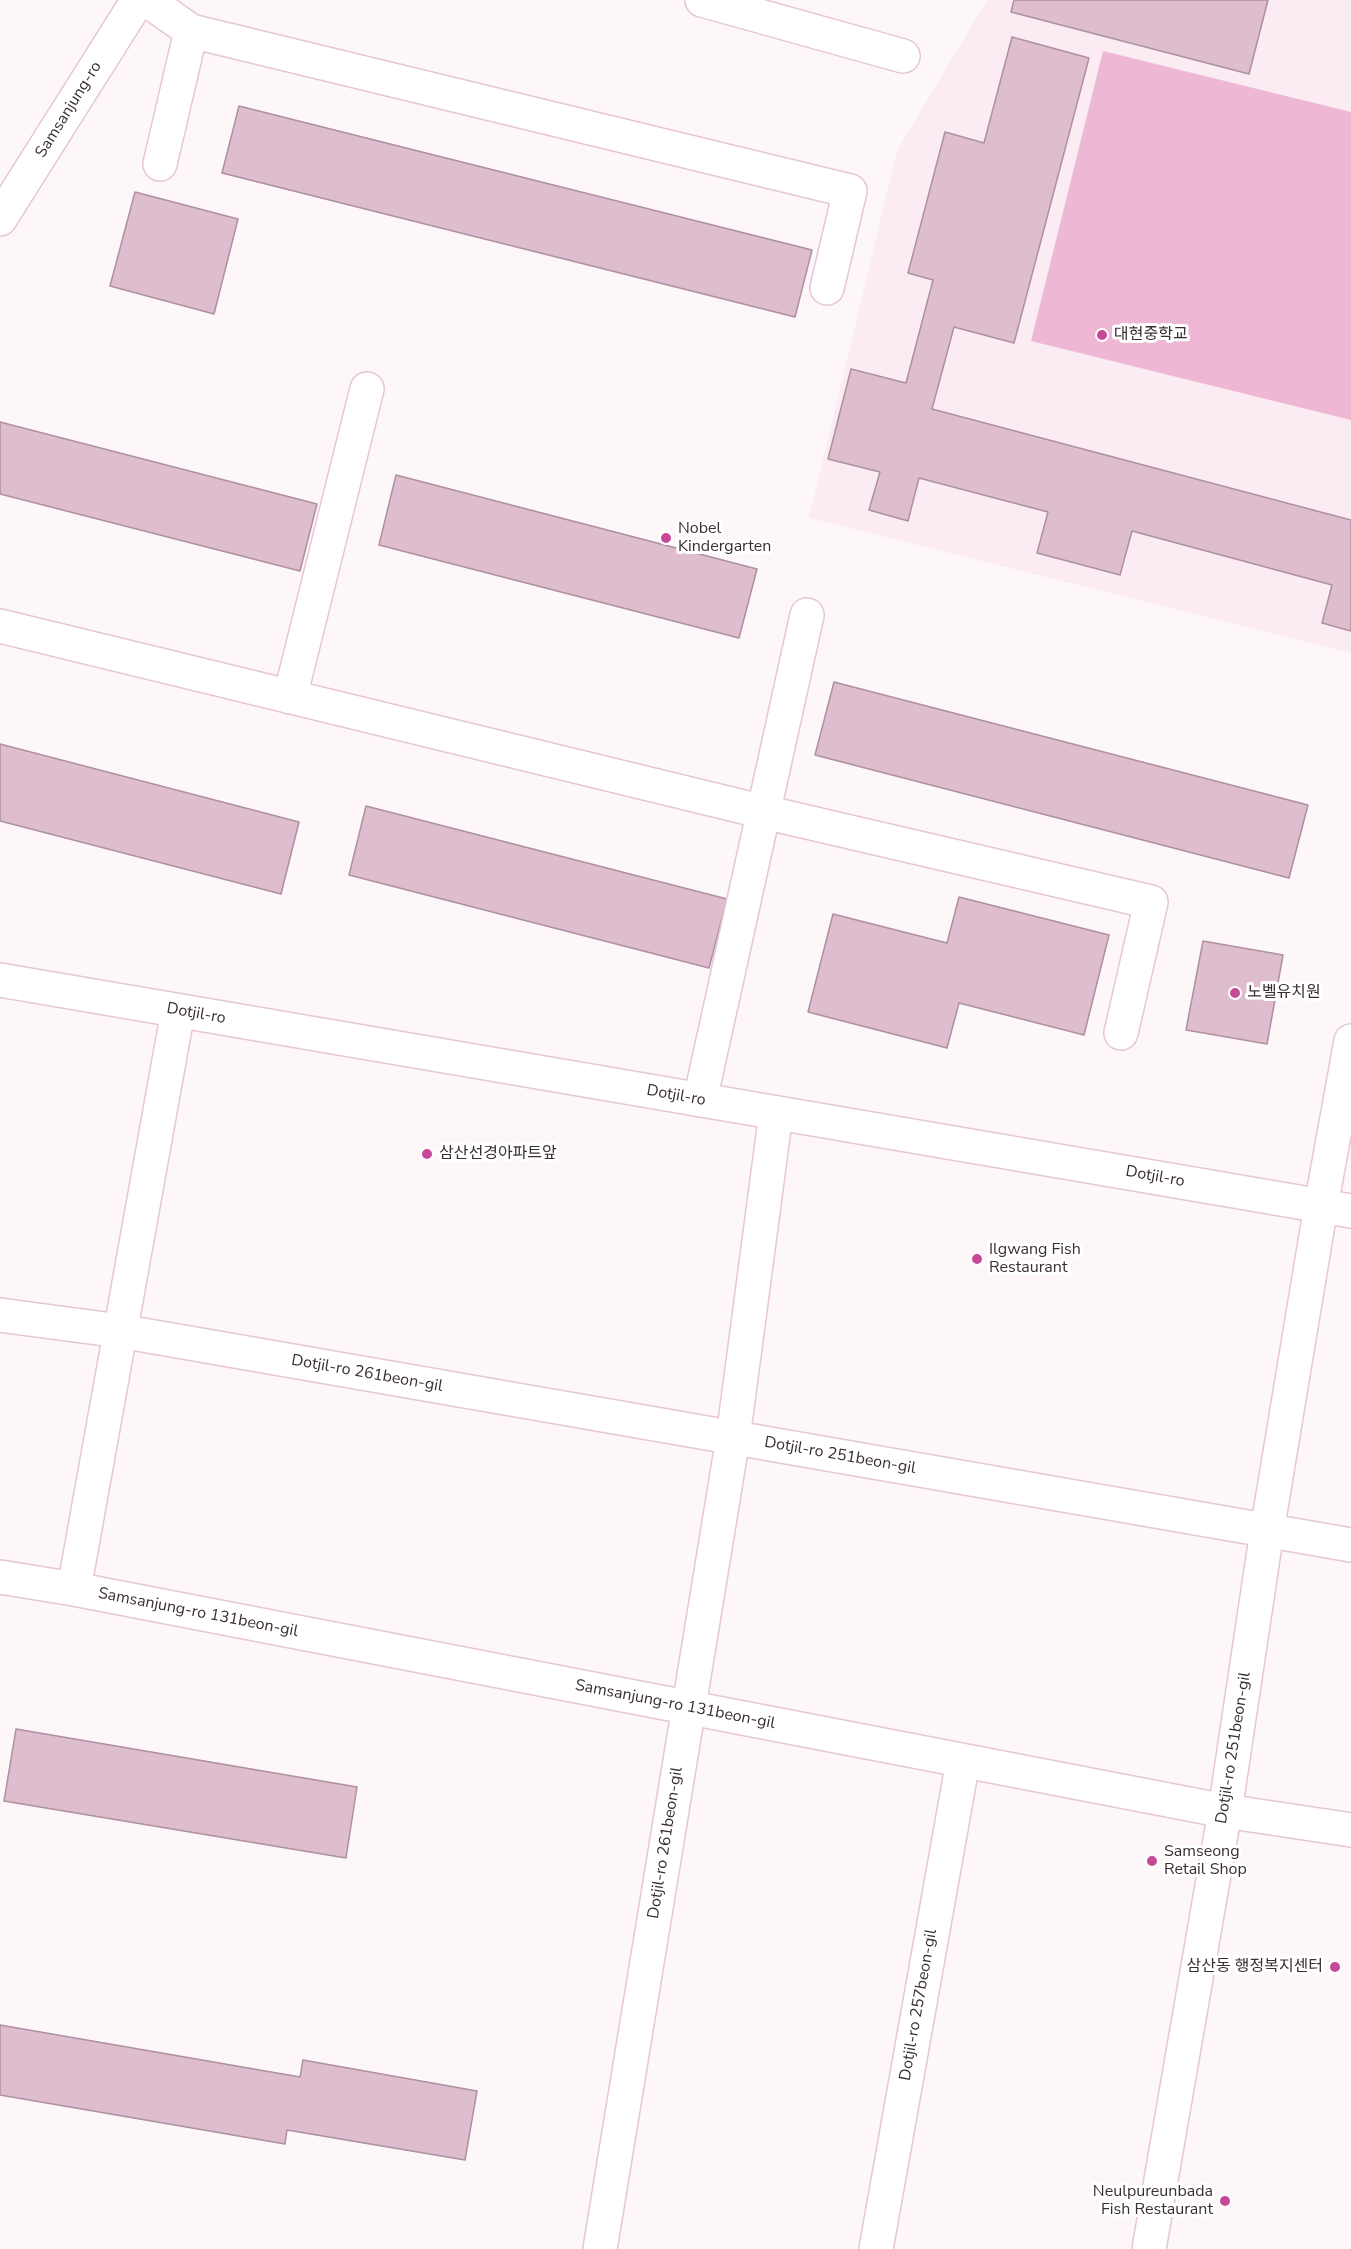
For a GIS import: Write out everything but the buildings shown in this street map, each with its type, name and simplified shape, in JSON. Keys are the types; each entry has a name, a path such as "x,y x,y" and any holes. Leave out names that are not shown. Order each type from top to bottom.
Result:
{"street":[{"name":"Samsanjung-ro","path":"0,219 138,0"},
{"path":"147,0 191,31 850,191 828,288"},
{"path":"702,0 903,56"},
{"path":"160,164 191,31"},
{"path":"290,697 367,388"},
{"path":"700,1100 807,615"},
{"path":"0,626 764,812 1152,902 1120,1033"},
{"name":"Dotjil-ro","path":"0,980 1336,1208"},
{"path":"74,1589 178,1011"},
{"name":"Dotjil-ro 251beon-gil","path":"1149,2249 1225,1811 1267,1531 1336,1208 1351,1041"},
{"name":"Dotjil-ro 261beon-gil","path":"600,2249 733,1438 776,1113"},
{"name":"Dotjil-ro 261beon-gil","path":"0,1315 120,1331 733,1438"},
{"name":"Dotjil-ro 251beon-gil","path":"733,1438 1267,1531"},
{"path":"1267,1531 1351,1545"},
{"name":"Samsanjung-ro 131beon-gil","path":"0,1577 74,1589 1225,1811 1351,1830"},
{"name":"Dotjil-ro 257beon-gil","path":"876,2249 963,1761"}],"shaded area":[{"name":"대현중학교","path":"987,0 1351,0 1351,653 809,518 897,151"},
{"path":"1103,51 1351,112 1351,420 1031,341"}],"place":[{"name":"대현중학교","path":"1102,335"},
{"name":"Nobel Kindergarten","path":"666,538"},
{"name":"노벨유치원","path":"1235,993"},
{"name":"삼산선경아파트앞","path":"427,1154"},
{"name":"Ilgwang Fish Restaurant","path":"977,1259"},
{"name":"Samseong Retail Shop","path":"1152,1861"},
{"name":"삼산동 행정복지센터","path":"1335,1967"},
{"name":"Neulpureunbada Fish Restaurant","path":"1225,2201"}]}
